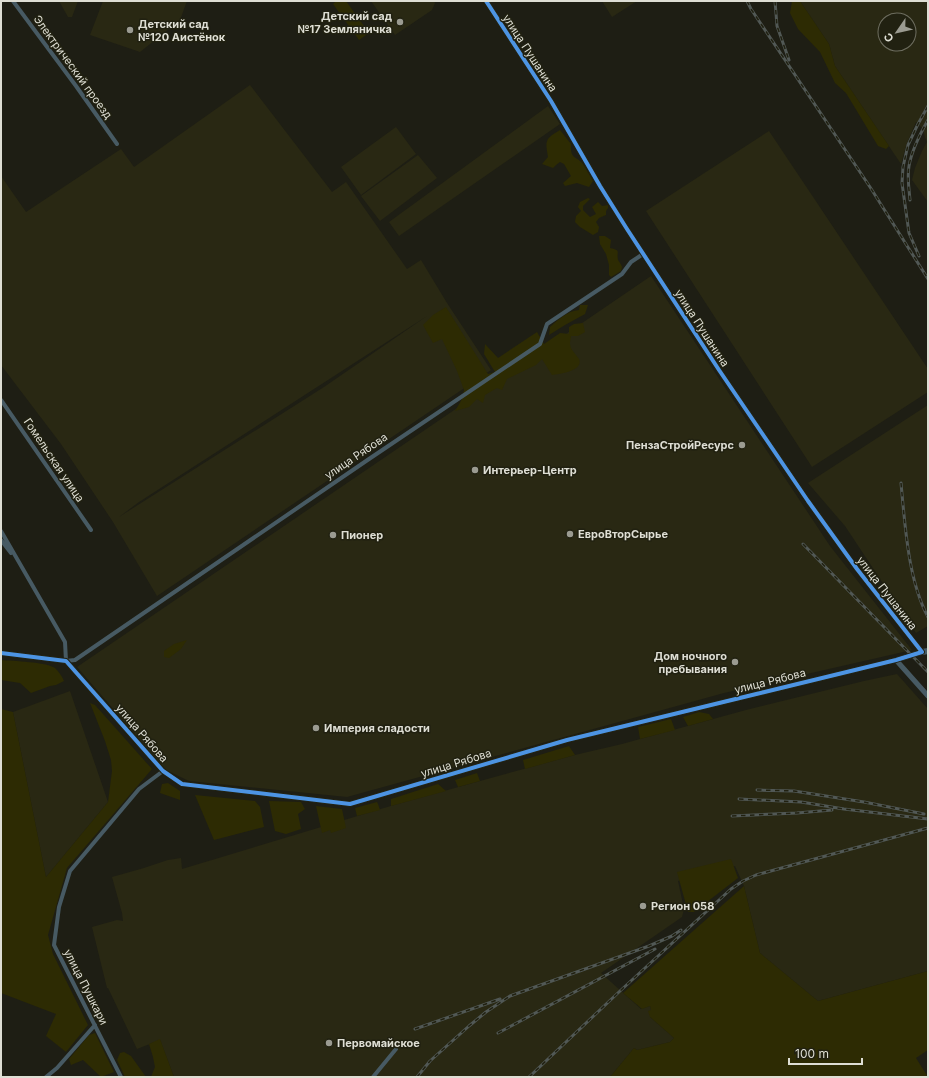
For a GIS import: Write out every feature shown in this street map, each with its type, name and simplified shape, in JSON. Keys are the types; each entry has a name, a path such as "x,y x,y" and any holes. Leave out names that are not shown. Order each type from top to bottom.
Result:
{"street":[{"name":"Электрический проезд","path":"13,1 117,144"},
{"name":"улица Пушанина","path":"486,1 551,101 600,186 719,370 808,501 857,569 925,652"},
{"name":"улица Рябова","path":"1,653 34,658 66,661 75,660 540,344 547,324 622,274 631,262 643,254"},
{"name":"Гомельская улица","path":"1,400 91,530"},
{"path":"1,531 66,642 66,661"},
{"path":"1,540 21,566"},
{"name":"улица Рябова","path":"66,661 163,772 182,784 350,804 567,740 925,652"},
{"path":"896,660 928,696"},
{"name":"улица Пушкари","path":"121,1077 54,944 59,907 70,871 139,789 163,772"},
{"path":"46,1077 57,1068 95,1025"},
{"path":"373,1077 396,1049"}],"shaded area":[{"path":"59,1 78,1 72,17 68,17"},
{"name":"Детский сад №120 Аистёнок","path":"103,1 187,1 180,20 140,52 90,35"},
{"path":"336,1 346,1 369,33 359,40 333,4"},
{"name":"Детский сад №17 Земляничка","path":"371,1 434,1 435,3 432,10 395,35"},
{"path":"602,1 637,1 612,17"},
{"path":"792,1 800,1 829,44 835,66 889,146 886,149 878,146 846,93 835,83 820,52 798,29 790,13"},
{"path":"800,1 928,1 928,202 912,180 915,168 927,142 923,129 916,122 907,143 901,164 835,66 829,44"},
{"path":"250,85 332,192 346,182 407,269 421,260 491,370 157,596 113,522 61,444 1,365 1,176 26,212 121,149 134,167","holes":["427,316 324,387 119,517 139,502"]},
{"path":"548,106 560,124 399,236 389,222"},
{"path":"396,127 416,154 361,195 341,167"},
{"path":"560,130 571,144 571,153 583,164 593,181 589,187 577,183 565,186 563,183 571,176 564,164 560,162 553,168 542,164 548,157 546,147 547,140"},
{"path":"769,131 928,369 928,392 812,467 646,211"},
{"path":"418,155 437,178 380,221 361,196"},
{"path":"588,198 590,199 583,206 583,210 590,217 596,214 592,207 598,202 602,206 608,205 606,215 599,218 596,222 599,227 598,232 593,235 575,222 576,216 581,211 578,207 580,202"},
{"path":"599,236 605,236 611,240 610,248 618,252 618,260 622,267 621,271 611,277 609,275 609,265 606,254 600,244"},
{"path":"651,276 830,546 912,650 724,693 347,797 189,781 166,770 77,667"},
{"path":"580,305 588,305 585,314 549,335 550,327 567,314 579,310"},
{"path":"446,307 488,374 495,372 484,354 485,344 498,358 537,332 544,344 560,333 569,334 569,327 574,324 583,323 585,332 578,336 571,336 570,342 571,348 579,359 580,363 570,371 552,375 542,359 536,365 507,379 502,390 497,388 485,395 483,403 477,399 469,407 455,411 462,399 464,390 457,371 442,339 433,343 423,325 433,315"},
{"path":"928,405 928,626 916,633 845,526 808,483"},
{"path":"187,640 181,649 169,658 164,657 164,651 174,644"},
{"path":"1,660 29,662 51,666 58,671 64,681 31,693 20,683 1,680"},
{"path":"897,674 928,709 928,971 818,1001 760,953 744,886 735,866 678,881 684,909 682,917 601,973 641,1009 650,1006 650,1017 674,1038 670,1042 637,1050 634,1048 610,1077 174,1077 160,1040 137,1049 107,988 92,927 117,920 123,921 112,877 168,860 181,858 182,869 394,805 575,755 622,744 746,710"},
{"path":"70,691 108,802 46,877 13,712"},
{"path":"90,703 95,705 152,769 67,868 48,935 53,954 88,1025 66,1052 46,1036 56,1014 1,993 1,709 13,712 46,877 108,802 112,771 111,760"},
{"path":"699,712 709,714 713,719 688,726 683,717"},
{"path":"671,719 675,730 640,739 638,727"},
{"path":"569,746 575,755 525,769 523,760"},
{"path":"477,773 480,781 458,787 455,780"},
{"path":"168,783 180,791 180,800 160,793 162,784"},
{"path":"438,784 446,791 391,806 391,799"},
{"path":"195,795 255,801 260,807 264,827 214,840"},
{"path":"269,801 301,802 305,809 298,814 301,829 286,834 275,831"},
{"path":"377,802 380,810 357,816 355,808"},
{"path":"316,806 342,809 346,828 331,833 330,830 322,833"},
{"path":"731,859 738,878 694,912 688,912 677,872"},
{"path":"744,886 760,953 818,1001 928,971 928,1050 916,1058 928,1077 610,1077 634,1048 637,1050 670,1042 674,1038 650,1017 648,1011 651,1010 650,1006 642,1009 623,993"},
{"path":"95,1033 114,1072 101,1077 83,1060 71,1065 69,1059 89,1035"},
{"path":"160,1039 174,1077 151,1077 155,1067 149,1044"},
{"path":"124,1052 131,1056 146,1077 125,1077 117,1060 120,1053"}],"railway":[{"path":"747,1 870,187 928,279"},
{"path":"775,1 777,26 789,60"},
{"path":"919,256 909,233 902,183 903,167 908,145 928,106"},
{"path":"910,200 908,183 910,160 928,120"},
{"path":"901,483 908,552 916,586 928,617"},
{"path":"803,544 928,672"},
{"path":"757,790 794,791 864,802 924,814"},
{"path":"739,799 801,802 844,809 928,819"},
{"path":"732,816 832,810"},
{"path":"529,1077 731,889 743,881 756,875 928,828"},
{"path":"417,1077 430,1061 469,1026 486,1012 510,996 649,946 672,936 681,930"},
{"path":"498,1033 655,949"},
{"path":"415,1029 500,999"}],"cycle path":[{"path":"1,653 66,661 163,771 182,784 350,804 567,740 896,660 922,652 857,569 808,501 719,370 627,229 600,186 551,101 486,1"}],"place":[{"name":"Детский сад №17 Земляничка","path":"400,22"},
{"name":"Детский сад №120 Аистёнок","path":"130,30"},
{"name":"ПензаСтройРесурс","path":"742,445"},
{"name":"Интерьер-Центр","path":"475,470"},
{"name":"ЕвроВторСырье","path":"570,534"},
{"name":"Пионер","path":"333,535"},
{"name":"Дом ночного пребывания","path":"735,662"},
{"name":"Империя сладости","path":"316,728"},
{"name":"Регион 058","path":"643,906"},
{"name":"Первомайское","path":"329,1043"}]}
